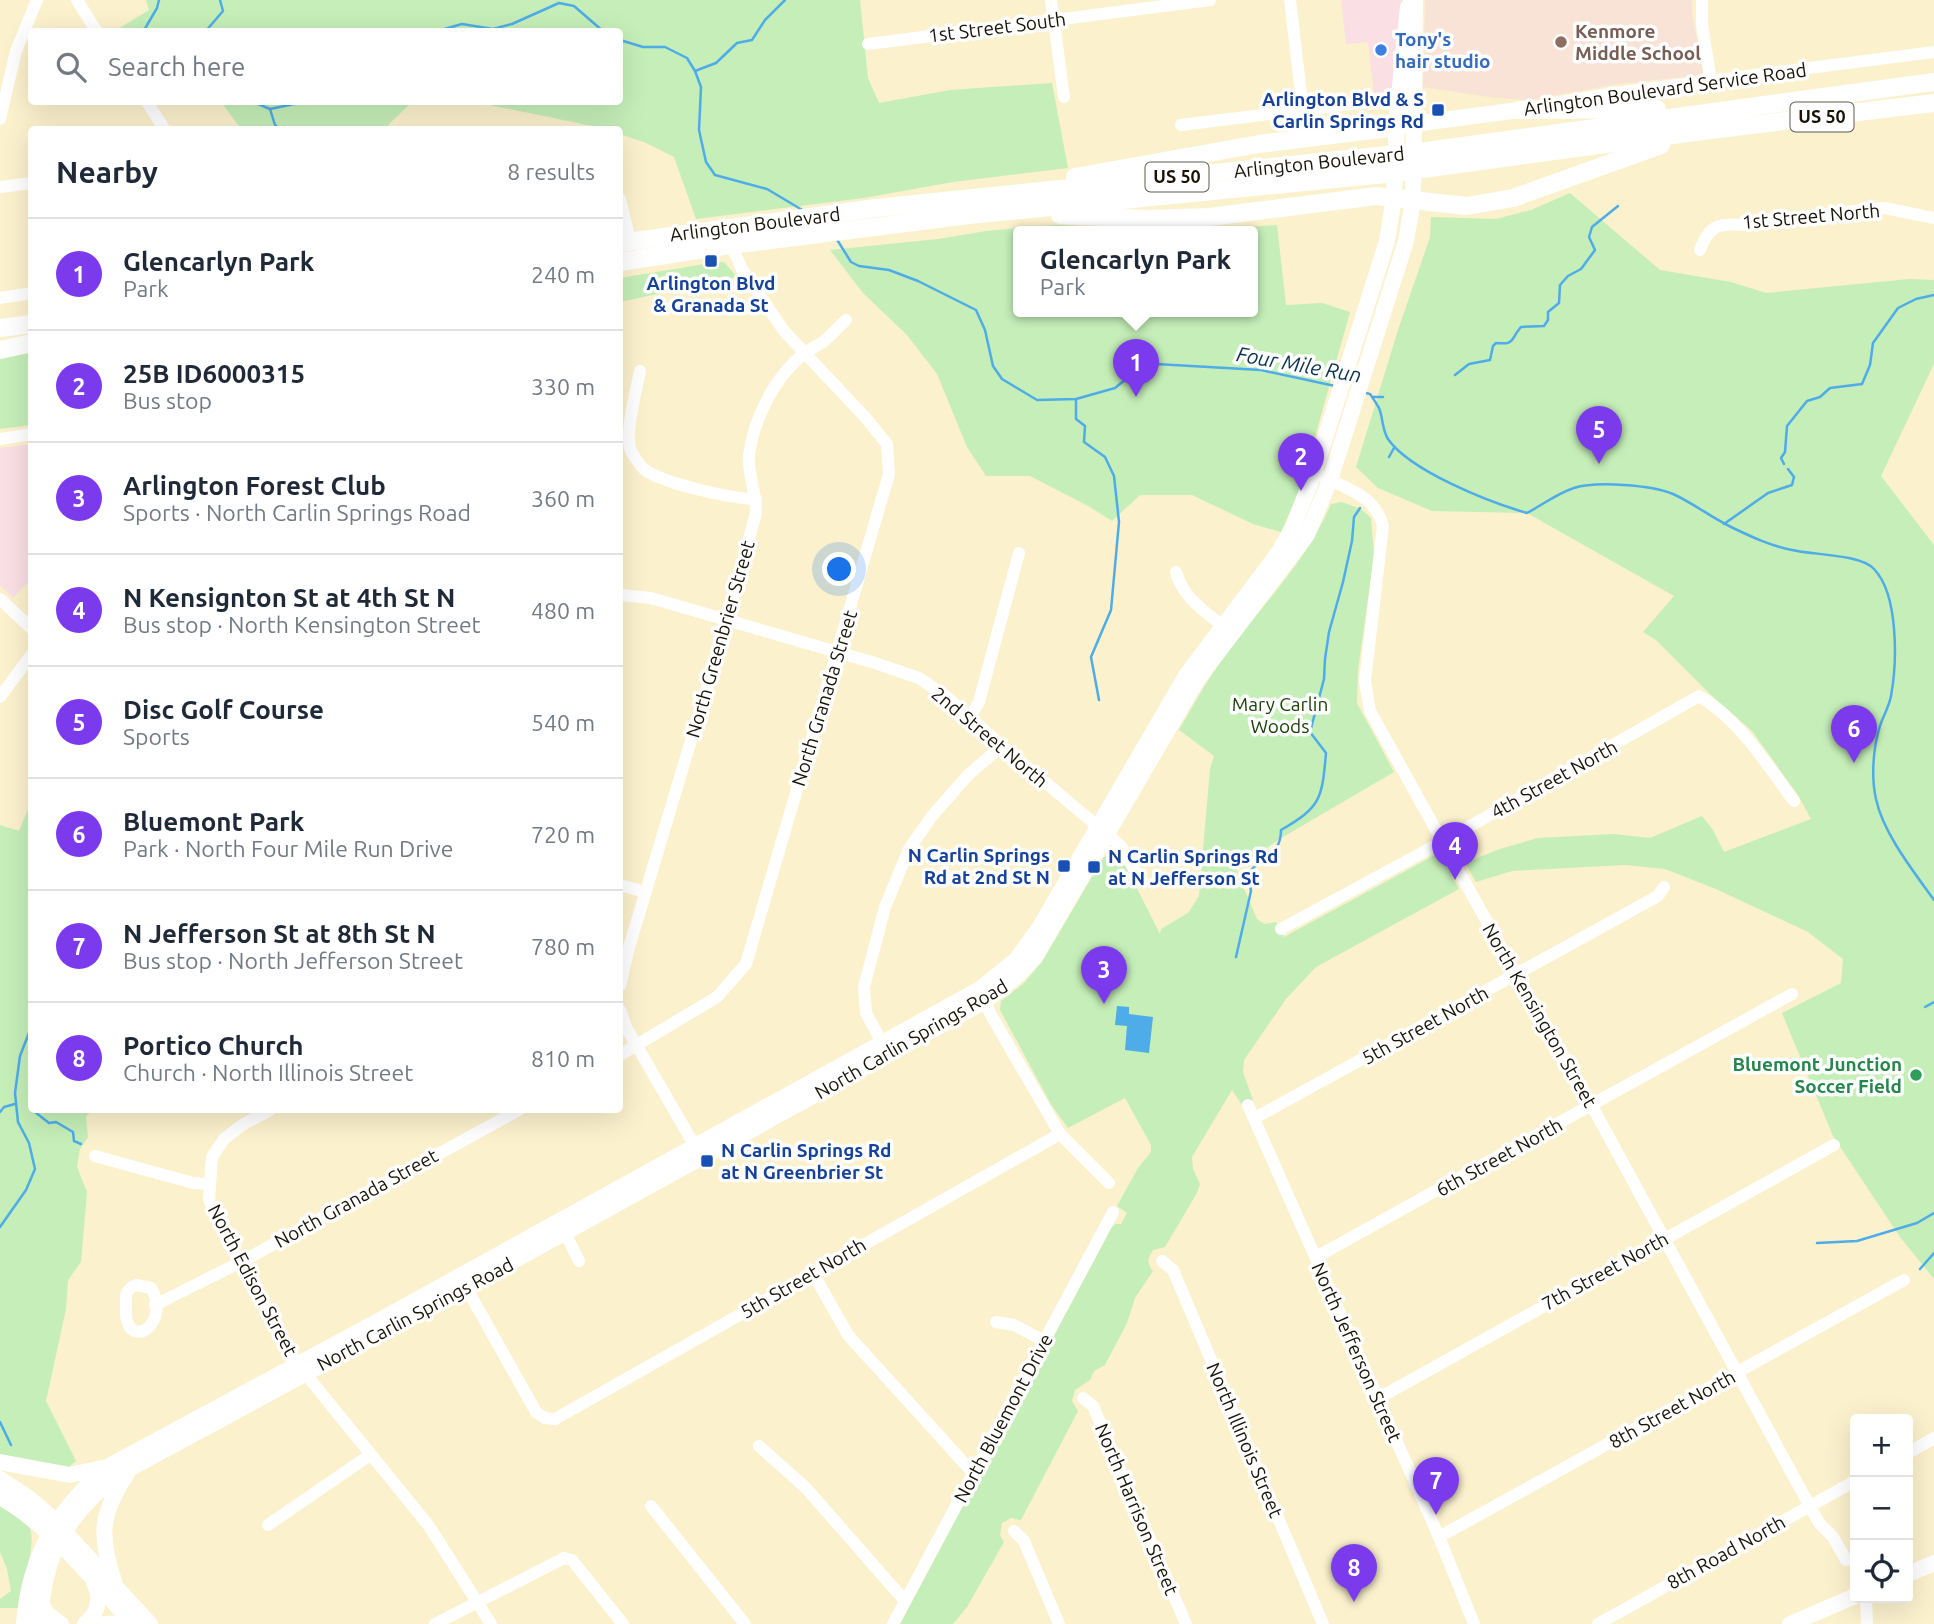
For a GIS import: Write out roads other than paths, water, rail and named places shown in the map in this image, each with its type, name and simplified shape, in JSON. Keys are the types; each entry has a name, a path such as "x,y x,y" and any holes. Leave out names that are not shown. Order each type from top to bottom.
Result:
{"highway":[{"name":"Arlington Boulevard","path":"623,262 900,224 968,207 1426,151 1934,82"},
{"name":"Arlington Boulevard","path":"625,242 876,208 968,207 1386,174 1934,103"},
{"path":"1519,110 1720,109"},
{"path":"968,207 1192,155 1406,125"},
{"path":"968,207 1146,219 1209,217 1377,197 1467,206 1513,198 1627,156 1710,130"},
{"path":"0,328 28,324"},
{"path":"0,350 28,344"}],"main road":[{"path":"1406,125 1402,54 1410,0"},
{"path":"1406,125 1415,77 1415,0"},
{"path":"1402,54 1415,77"},
{"name":"Arlington Boulevard Service Road","path":"1406,125 1519,110"},
{"name":"North Carlin Springs Road","path":"1227,628 1293,527 1314,472 1387,241 1406,125"},
{"name":"North Carlin Springs Road","path":"72,1511 133,1466 303,1368 982,995 1025,949 1101,831 1187,674 1290,560 1307,535 1330,480 1406,241 1413,200 1406,125"},
{"name":"North Carlin Springs Road","path":"24,1624 29,1591 45,1556 61,1536 72,1511 94,1479 111,1465 303,1368"},
{"path":"0,1462 70,1475 79,1475 111,1465"},
{"path":"116,1587 103,1546 104,1524 108,1506 133,1466"},
{"path":"0,1479 49,1515 150,1624"},
{"path":"0,1497 34,1521 89,1575 133,1624"},
{"name":"North Carlin Springs Road","path":"40,1624 45,1556"},
{"path":"1913,1572 1934,1563"},
{"path":"85,1624 94,1614 99,1600 99,1591 89,1575"},
{"path":"1790,1624 1850,1598"},
{"path":"41,1602 47,1614 61,1624"},
{"path":"105,1624 133,1624"}],"street":[{"path":"0,119 16,51 37,0"},
{"path":"77,0 94,28"},
{"path":"1051,0 1064,97"},
{"name":"1st Street South","path":"868,44 1210,0"},
{"path":"1290,0 1303,110"},
{"path":"1702,0 1702,25 1711,81"},
{"name":"Arlington Boulevard Service Road","path":"1519,110 1615,93 1934,52"},
{"path":"1181,125 1375,101"},
{"path":"149,105 162,126"},
{"path":"0,187 28,184"},
{"name":"1st Street North","path":"1700,250 1706,235 1713,227 1730,223 1744,225 1834,212 1885,208 1934,218"},
{"name":"North Granada Street","path":"623,1053 717,997 746,964 889,474 887,444 784,331 742,269 731,245"},
{"path":"0,298 28,294"},
{"name":"North Greenbrier Street","path":"623,975 756,513 757,499 748,457 759,417 772,391 788,370 804,353 822,343 846,320"},
{"path":"640,372 630,432 631,449 644,470 738,499 757,499"},
{"path":"0,439 28,435"},
{"name":"North Kensington Street","path":"1314,472 1356,492 1379,511 1383,536 1366,681 1366,698 1370,711 1592,1105 1819,1523 1833,1536 1846,1560"},
{"path":"970,717 979,702 1019,553"},
{"path":"1175,572 1180,588 1197,606 1227,628"},
{"name":"2nd Street North","path":"623,595 651,598 919,678 970,717 1101,831"},
{"path":"0,599 28,625"},
{"path":"0,697 28,658"},
{"name":"4th Street North","path":"1281,929 1442,842 1699,696 1715,705 1745,737 1794,801"},
{"path":"885,1048 866,1013 864,987 885,907 909,849 932,816 969,774 1002,746"},
{"path":"1101,831 1121,846 1140,880"},
{"path":"623,886 645,892"},
{"name":"5th Street North","path":"1255,1118 1658,896 1664,887"},
{"name":"6th Street North","path":"1316,1257 1792,994"},
{"path":"982,995 1060,1134 1109,1183"},
{"path":"623,1020 698,1152"},
{"name":"North Jefferson Street","path":"1248,1104 1475,1624"},
{"name":"North Edison Street","path":"264,1113 224,1139 212,1157 209,1199 219,1224 291,1356 429,1526 491,1624"},
{"name":"North Granada Street","path":"155,1305 241,1262 514,1113"},
{"name":"5th Street North","path":"463,1281 536,1412 545,1418 555,1419 1060,1134"},
{"name":"7th Street North","path":"1377,1399 1834,1145"},
{"path":"95,1156 193,1183 209,1184"},
{"name":"North Bluemont Drive","path":"893,1624 1113,1212"},
{"path":"562,1226 579,1261"},
{"name":"North Illinois Street","path":"1162,1261 1173,1270 1323,1624"},
{"path":"813,1273 848,1335 973,1473"},
{"name":"8th Street North","path":"1439,1537 1905,1280"},
{"path":"996,1322 1014,1325 1044,1341"},
{"name":"North Harrison Street","path":"1083,1398 1093,1406 1186,1624"},
{"path":"1913,1449 1934,1438"},
{"path":"759,1446 806,1488 905,1601"},
{"path":"268,1525 370,1455"},
{"name":"8th Road North","path":"1598,1624 1850,1484"},
{"path":"651,1506 745,1624"},
{"path":"1014,1531 1024,1541 1059,1624"},
{"path":"435,1624 561,1558 569,1558 623,1624"},
{"path":"1866,1603 1867,1624"}],"water":[{"path":"1117,1006 1129,1007 1129,1014 1153,1017 1149,1053 1125,1050 1127,1026 1115,1025"}],"waterway":[{"path":"145,28 159,0"},
{"name":"Four Mile Run","path":"208,28 223,11 220,0"},
{"path":"695,71 716,63 737,43 752,40 765,20 785,0"},
{"name":"Four Mile Run","path":"497,28 559,3 574,6 599,28"},
{"name":"Four Mile Run","path":"448,28 462,24 487,28"},
{"name":"Four Mile Run","path":"623,41 643,47 665,47 687,58 701,87 699,130 706,162 715,175 767,189 804,211"},
{"name":"Four Mile Run","path":"260,105 270,109 289,105"},
{"path":"270,109 276,126"},
{"path":"1455,375 1469,364 1490,360 1493,346 1496,343 1510,342 1521,327 1544,326 1548,320 1548,312 1559,303 1560,285 1568,276 1581,269 1595,250 1589,237 1592,227 1618,206"},
{"name":"Four Mile Run","path":"836,238 851,262 859,266 889,270 918,281 976,310 985,330 993,366 1002,379 1037,400 1076,399 1115,388 1142,366 1156,364 1261,370 1335,386"},
{"path":"1784,464 1781,458 1785,452 1787,426 1807,401 1820,397 1830,388 1862,384 1870,365 1873,343 1898,308 1916,299 1934,295"},
{"name":"Four Mile Run","path":"1366,393 1370,394 1379,408 1388,439 1414,463 1451,484 1511,508 1527,513 1562,493 1584,486 1609,484 1652,488 1673,494 1725,524 1769,544 1801,552 1858,560 1874,569 1888,595 1895,648 1891,696 1874,753 1874,790 1892,839 1934,900"},
{"path":"1373,397 1383,397"},
{"path":"1076,400 1076,419 1085,426 1084,442 1105,457 1114,476 1119,522 1111,610 1091,657 1099,700"},
{"path":"1389,457 1394,448"},
{"path":"1724,524 1768,493 1792,485 1794,477 1788,469"},
{"path":"1236,957 1251,891 1248,874 1278,845 1281,830 1312,808 1321,792 1326,753 1310,732 1324,679 1329,632 1352,541 1354,517 1360,508"},
{"path":"1925,1007 1934,1002"},
{"path":"0,1227 26,1190 35,1169 29,1143 18,1122 15,1093 20,1056 28,1035"},
{"path":"0,1112 4,1107 15,1104"},
{"path":"36,1113 49,1123 56,1122 73,1132 74,1141 81,1144"},
{"path":"1817,1243 1857,1241 1917,1223 1934,1213"},
{"path":"1920,1269 1934,1253"},
{"path":"0,1422 11,1445"}],"place":[{"name":"Kenmore Middle School","path":"1561,42"},
{"name":"Tony's hair studio","path":"1381,50"},
{"name":"Arlington Blvd & S Carlin Springs Rd","path":"1438,110"},
{"name":"Arlington Blvd & Granada St","path":"711,261"},
{"name":"Glencarlyn Park","path":"1136,397"},
{"name":"Disc Golf Course","path":"1599,464"},
{"name":"25B ID6000315","path":"1301,491"},
{"name":"Bluemont Park","path":"1854,763"},
{"name":"N Carlin Springs Rd at 2nd St N","path":"1064,866"},
{"name":"N Carlin Springs Rd at N Jefferson St","path":"1094,867"},
{"name":"N Kensignton St at 4th St N","path":"1455,880"},
{"name":"Arlington Forest Club","path":"1104,1004"},
{"name":"Bluemont Junction Soccer Field","path":"1916,1075"},
{"name":"N Carlin Springs Rd at N Greenbrier St","path":"707,1161"},
{"name":"N Jefferson St at 8th St N","path":"1436,1515"},
{"name":"Portico Church","path":"1354,1602"}],"park label":[{"name":"Mary Carlin Woods","path":"1280,715"}]}
